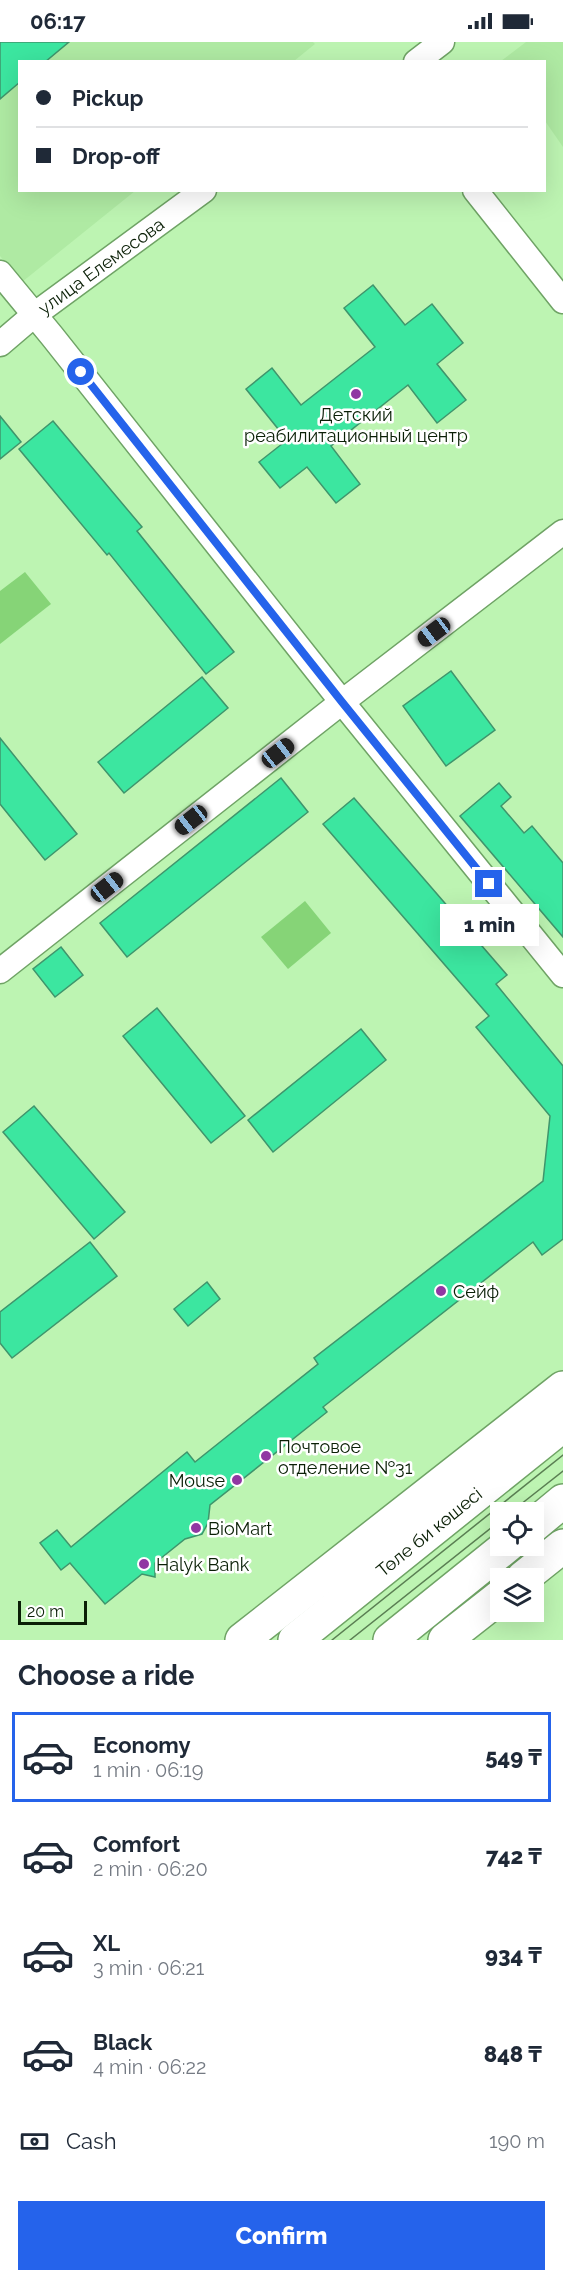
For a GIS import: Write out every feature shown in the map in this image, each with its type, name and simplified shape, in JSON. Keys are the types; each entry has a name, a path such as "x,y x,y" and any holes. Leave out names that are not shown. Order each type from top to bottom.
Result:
{"main road":[{"path":"242,1640 563,1388"},
{"name":"Төле би көшесі","path":"295,1640 563,1425"},
{"path":"544,1517 563,1501"},
{"path":"536,1568 563,1546"},
{"path":"390,1640 494,1556"},
{"path":"445,1640 490,1605"}],"street":[{"path":"419,60 442,42"},
{"name":"улица Елемесова","path":"0,344 34,315 201,192"},
{"path":"476,192 563,301"},
{"path":"0,273 563,975"},
{"path":"0,971 342,702 563,532"}],"shaded area":[{"path":"0,42 313,42 315,44 295,60 18,60 18,192 134,192 22,282 0,256"},
{"path":"526,42 563,42 563,147 546,122 546,60 502,60"},
{"path":"25,572 51,604 0,644 0,591"},
{"path":"305,901 331,933 288,969 261,937"}],"building":[{"path":"0,42 69,42 47,60 18,60 18,84 0,99"},
{"name":"Детский реабилитационный центр","path":"373,285 405,325 432,304 463,343 437,364 466,400 437,423 408,385 331,446 360,484 336,503 307,467 280,488 259,462 287,440 246,389 272,368 301,405 375,347 344,308"},
{"path":"0,416 21,442 0,459"},
{"path":"53,421 142,527 137,531 234,652 206,674 109,553 107,555 19,449"},
{"path":"451,671 495,730 446,766 403,706"},
{"path":"202,677 228,708 124,793 98,762"},
{"path":"0,738 77,834 45,860 0,804"},
{"path":"281,778 308,812 127,957 100,923"},
{"path":"499,783 511,797 501,806 524,833 532,826 563,863 563,937 460,816"},
{"path":"354,798 507,975 496,984 563,1066 563,1239 542,1255 533,1242 323,1407 327,1412 210,1505 208,1523 202,1534 185,1539 155,1563 155,1577 142,1574 105,1604 70,1563 61,1570 40,1543 57,1530 71,1547 187,1452 195,1462 318,1364 314,1358 543,1181 550,1116 476,1027 489,1016 323,824"},
{"path":"61,947 83,975 55,997 33,969"},
{"path":"157,1008 245,1116 211,1143 123,1036"},
{"path":"361,1029 386,1060 273,1152 248,1120"},
{"path":"34,1106 125,1212 94,1239 3,1132"},
{"path":"90,1242 117,1276 12,1358 0,1343 0,1312"},
{"path":"207,1282 220,1299 188,1326 174,1309"}],"tram line":[{"path":"332,1640 563,1455"},
{"path":"524,1502 563,1471"},
{"path":"350,1640 490,1529"}],"place":[{"name":"Детский реабилитационный центр","path":"356,394"},
{"name":"Сейф","path":"441,1291"},
{"name":"Почтовое отделение №31","path":"266,1456"},
{"name":"Mouse","path":"237,1480"},
{"name":"BioMart","path":"196,1528"},
{"name":"Halyk Bank","path":"144,1564"}],"route":[{"path":"81,372 489,884"}]}
